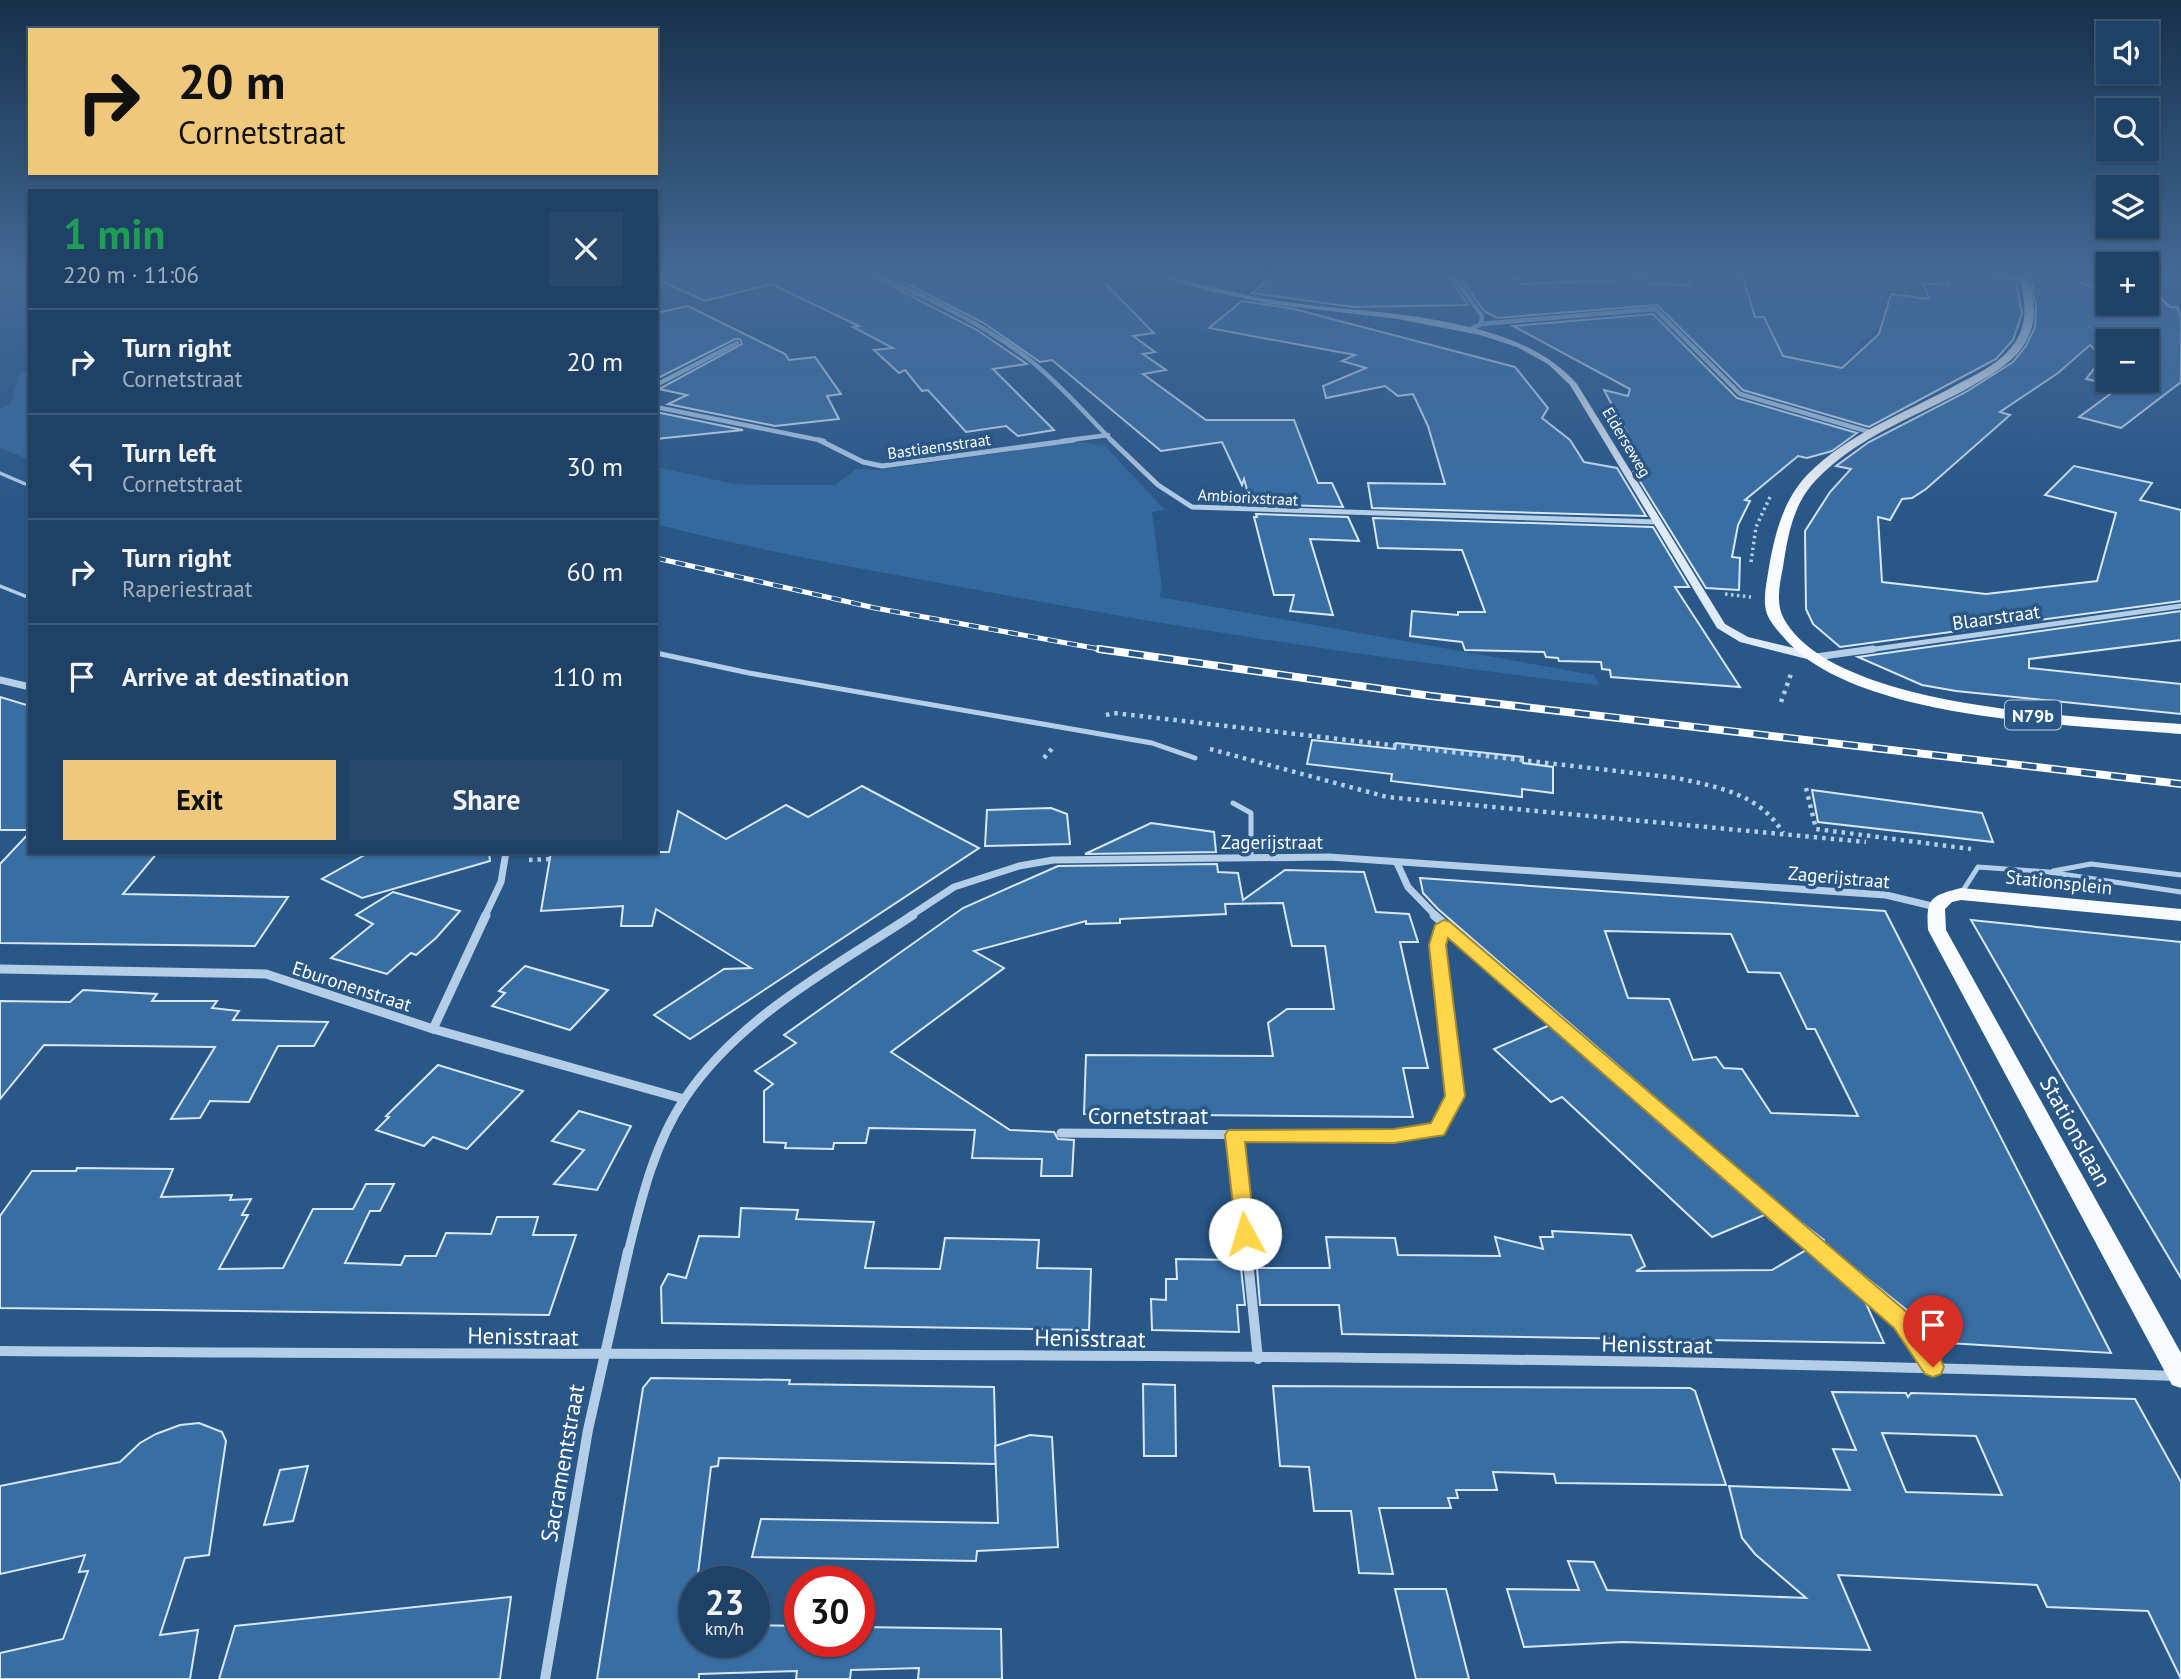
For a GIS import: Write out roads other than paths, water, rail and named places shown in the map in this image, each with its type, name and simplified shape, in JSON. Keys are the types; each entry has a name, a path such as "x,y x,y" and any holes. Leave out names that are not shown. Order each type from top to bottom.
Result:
{"main road":[{"name":"Elderseweg","path":"1538,353 1567,375 1721,626 1734,636 1815,657"},
{"name":"N79b","path":"2011,353 1987,373 1836,455 1813,476 1793,503 1781,534 1772,600 1779,625 1791,639 1815,657 1858,680 1930,703 2181,729"},
{"path":"1936,907 1946,898 1961,894"},
{"name":"Stationsplein","path":"1961,894 2181,915"},
{"name":"Stationslaan","path":"1936,907 1937,930 2181,1376"}],"street":[{"path":"658,384 717,353"},
{"name":"Ambiorixstraat","path":"1020,353 1053,380 1171,494 1183,504 1201,509 1657,522"},
{"path":"1698,353 1740,394 1874,433"},
{"name":"Bastiaensstraat","path":"658,407 821,440 839,446 860,463 882,466 1108,435"},
{"name":"Blaarstraat","path":"1815,657 2181,607"},
{"path":"0,680 28,687"},
{"path":"433,1029 501,882 506,854"},
{"name":"Zagerijstraat","path":"684,1099 728,1045 777,1005 954,887 1019,866 1053,860 1329,858 1886,895 1936,907"},
{"path":"1398,863 1408,887 1444,925 1902,1321 1933,1367"},
{"name":"Cornetstraat","path":"1060,1133 1394,1136 1437,1130 1455,1096 1437,945 1444,925"},
{"name":"Eburonenstraat","path":"0,969 233,971 266,974 433,1029 684,1099"},
{"name":"Sacramentstraat","path":"545,1679 604,1356 646,1178 684,1099"},
{"name":"Cornetstraat","path":"1235,1135 1258,1359"},
{"name":"Henisstraat","path":"0,1351 604,1356 833,1353 1933,1367 2181,1376"}],"lane":[{"path":"0,473 28,485"},
{"path":"0,586 28,597"},
{"path":"658,653 749,673 1152,743 1195,758"},
{"path":"1233,803 1251,813 1251,857"},
{"path":"2048,872 2091,864 2181,875"},
{"path":"1961,894 1978,867 2048,872 2181,892"}],"railway":[{"path":"658,558 875,608 1099,649"},
{"path":"1099,649 1431,696 2181,784"},
{"path":"1099,649 1110,651"}]}
